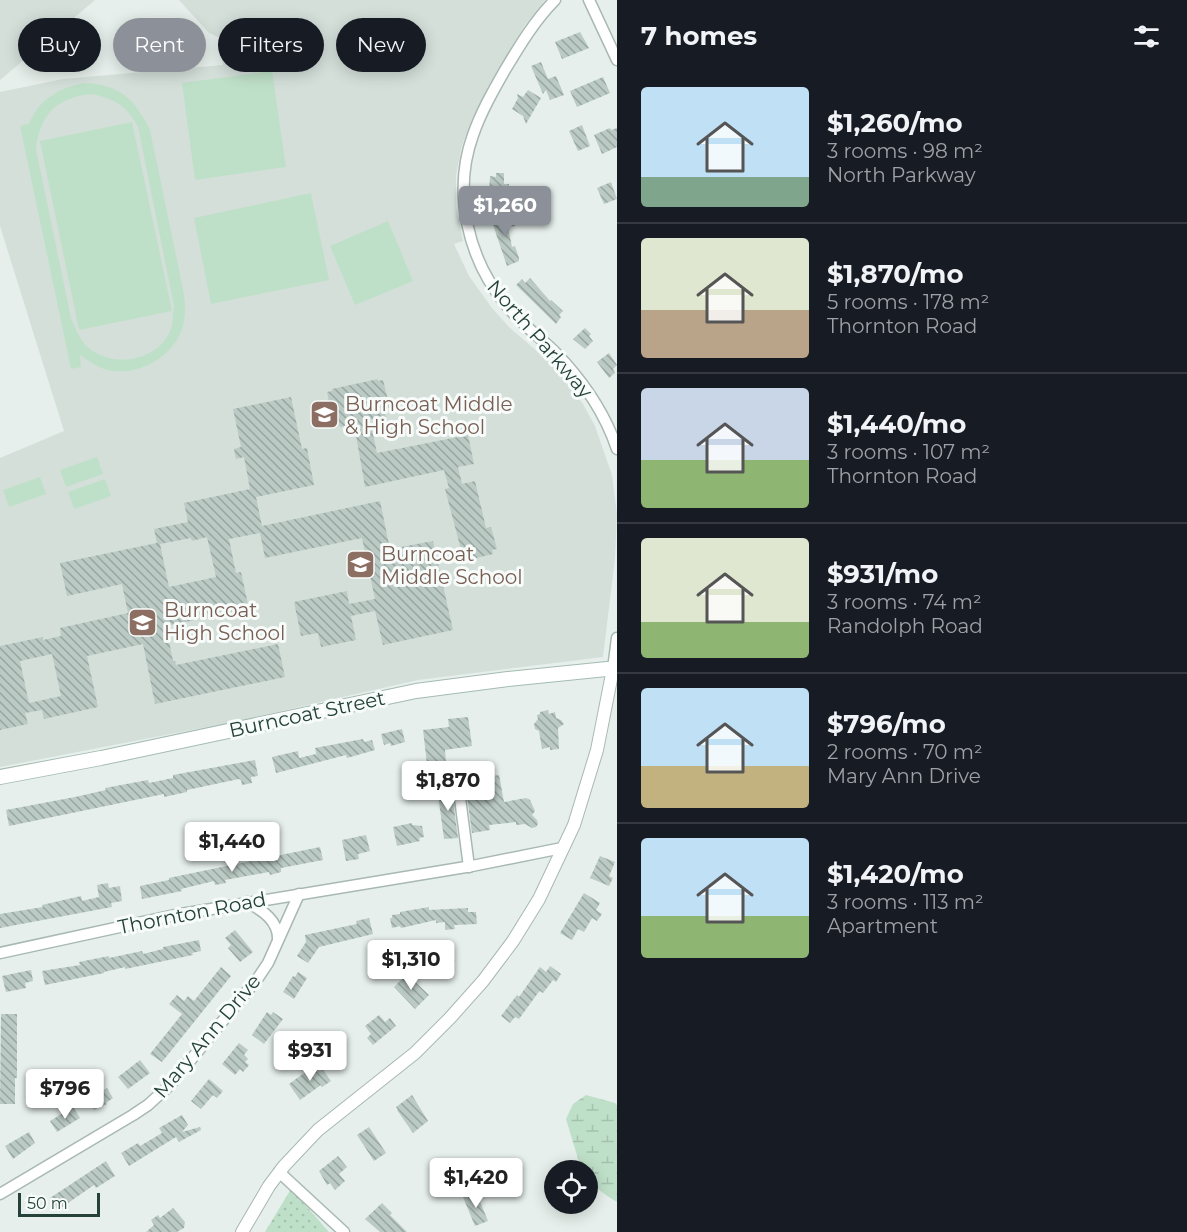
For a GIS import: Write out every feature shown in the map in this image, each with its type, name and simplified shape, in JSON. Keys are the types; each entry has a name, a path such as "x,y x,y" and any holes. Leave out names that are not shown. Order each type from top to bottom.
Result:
{"main road":[{"name":"Burncoat Street","path":"0,777 111,756 416,691 615,668"}],"street":[{"name":"North Parkway","path":"555,0 537,20 482,112 472,137 466,163 464,213 473,245 491,285 517,319 556,354 579,380 603,417 617,449"},
{"path":"589,0 617,60"},
{"path":"242,1232 279,1172 318,1130 415,1053 467,1000 498,962 526,921 574,825 586,789 615,668 617,638"},
{"path":"458,783 469,867"},
{"name":"Thornton Road","path":"0,953 175,915 469,867 562,848"},
{"name":"Mary Ann Drive","path":"0,1194 133,1115 161,1094 187,1067 258,978 268,963 299,894"},
{"path":"247,902 268,916 276,929 278,940"},
{"path":"279,1172 344,1232"}],"shaded area":[{"path":"0,0 95,0 74,18 18,18 18,65 0,80"},
{"name":"Burncoat Middle & High School","path":"179,0 545,0 525,25 497,72 473,117 462,145 456,175 456,206 463,241 454,244 469,276 492,308 510,328 552,364 583,404 595,426 612,475 617,514 615,558 603,657 418,680 233,722 0,767 0,458 64,431 0,226 0,92 63,79 143,72 206,72 206,66 218,65 218,72 324,72 324,18 218,18 218,37 206,30 206,18 195,18"}],"green space":[{"path":"272,72 286,167 195,180 182,83"},
{"path":"84,83 107,86 124,95 138,110 150,130 183,289 184,322 173,345 154,362 129,371 104,369 80,355 81,367 71,369 20,126 29,124 38,108 51,96 66,88","holes":["91,94 119,104 138,127 174,306 171,329 164,340 155,349 131,359 105,357 94,352 84,343 75,328 36,149 41,127 52,110 59,104 79,96"]},
{"path":"132,122 172,311 79,330 40,141"},
{"path":"311,193 329,280 211,304 194,218"},
{"path":"388,221 413,281 355,305 330,246"},
{"path":"97,457 103,474 66,487 60,470"},
{"path":"40,477 46,494 9,507 3,490"},
{"path":"105,479 111,496 74,509 68,492"},
{"path":"586,1095 617,1105 617,1202 598,1189 598,1160 578,1160 566,1119 573,1104"},
{"path":"291,1189 329,1232 265,1232"}],"building":[{"path":"580,32 589,48 562,59 555,42"},
{"path":"541,62 548,79 556,76 564,95 550,100 546,90 543,94 531,66"},
{"path":"603,77 610,93 577,107 570,91"},
{"path":"528,90 541,98 526,124 523,116 512,109 518,98 517,94 523,97"},
{"path":"582,125 590,146 578,151 569,131"},
{"path":"610,128 611,130 617,128 617,147 602,154 594,135"},
{"path":"496,173 504,173 504,184 509,184 508,193 503,193 503,199 495,199 495,192 489,192 490,176 496,177"},
{"path":"611,182 617,199 604,204 597,188"},
{"path":"504,212 506,217 513,215 515,226 508,227 512,247 515,246 519,258 519,261 507,266 490,216"},
{"path":"530,278 550,301 563,311 556,324 516,285 522,279 525,283"},
{"path":"585,328 591,334 589,336 593,341 585,349 573,339"},
{"path":"609,353 617,365 613,369 615,373 609,378 597,362"},
{"path":"378,379 378,381 383,380 390,408 384,409 386,417 370,420 377,453 468,435 474,464 458,467 462,484 475,481 486,528 491,527 497,549 492,550 493,554 464,561 445,489 449,488 444,470 365,487 354,424 340,427 338,419 333,420 327,392"},
{"path":"291,397 302,449 307,448 314,485 256,497 262,526 380,501 390,549 433,541 453,630 383,645 375,611 351,616 356,640 321,647 318,633 301,636 294,602 347,591 349,604 375,599 362,538 265,558 260,533 229,539 236,573 241,572 249,609 166,626 173,661 176,665 278,644 285,677 155,704 143,644 87,656 98,707 44,719 42,710 25,713 28,724 0,730 0,646 43,637 43,640 61,636 60,628 128,613 122,584 67,596 60,563 157,543 154,529 188,522 184,503 250,489 244,457 236,459 234,449 241,447 233,409","holes":["207,537 216,577 169,587 160,544","52,654 61,696 29,703 20,661"]},
{"path":"548,710 549,714 555,712 556,718 564,724 558,728 559,749 550,750 550,747 542,749 539,731 535,729 537,715"},
{"path":"468,717 472,746 445,750 446,762 427,764 423,730 449,727 448,719"},
{"path":"402,729 405,742 391,746 390,743 384,745 381,734"},
{"path":"363,739 364,742 372,740 375,750 276,773 272,757 298,751 299,758 316,754 317,757 315,748"},
{"path":"255,760 258,776 251,777 252,783 242,785 239,779 164,797 164,794 9,826 6,810 75,797 106,790 105,788 148,780 149,783 173,778 173,775"},
{"path":"499,775 504,802 526,798 530,800 535,811 532,815 538,824 532,828 525,824 516,825 516,822 489,825 490,830 472,833 465,781"},
{"path":"451,786 458,838 444,839 437,787"},
{"path":"412,823 412,825 422,826 424,837 419,838 420,841 397,846 393,827"},
{"path":"366,835 370,851 358,854 359,859 346,861 342,840"},
{"path":"320,847 323,860 281,868 281,872 270,875 269,872 225,880 226,883 215,885 214,881 181,889 182,891 142,899 140,886"},
{"path":"600,856 615,862 609,876 613,878 609,886 590,878"},
{"path":"108,883 109,888 120,886 122,901 111,903 112,907 0,928 0,914 43,907 42,905 81,896 82,901 99,897 97,885"},
{"path":"584,893 600,903 596,910 602,914 597,921 592,918 584,932 578,929 572,940 560,933"},
{"path":"429,907 429,910 468,908 468,912 476,912 477,924 454,925 455,929 445,930 445,922 436,923 436,920 392,928 390,918 392,915"},
{"path":"369,918 373,934 319,947 308,963 297,956 306,942 305,935 357,924 356,921"},
{"path":"235,930 253,952 240,962 228,948 231,945 225,938"},
{"path":"199,940 201,951 192,953 193,955 45,985 42,971 80,965 79,962 109,956 109,958 142,951 143,954 163,949 163,947"},
{"path":"443,950 455,961 440,977 428,965"},
{"path":"550,966 561,974 556,982 553,980 543,993 540,991 519,1019 515,1017 510,1023 501,1016 517,995 519,997 540,967 546,972"},
{"path":"221,967 231,976 162,1062 150,1054 182,1014 169,1004 177,995 184,1001 188,996 194,1001"},
{"path":"31,970 33,981 25,983 26,988 6,992 2,976"},
{"path":"298,972 307,978 294,999 283,992"},
{"path":"407,974 429,995 415,1009 394,987"},
{"path":"267,1012 271,1015 273,1012 283,1019 264,1044 252,1035"},
{"path":"1,1014 17,1014 15,1104 0,1104"},
{"path":"379,1015 385,1022 390,1018 396,1026 373,1045 367,1038 371,1034 365,1026"},
{"path":"239,1043 248,1050 244,1055 248,1059 245,1062 249,1065 243,1072 240,1069 235,1075 222,1064"},
{"path":"140,1060 150,1073 128,1089 118,1077"},
{"path":"318,1063 331,1081 322,1087 321,1085 300,1100 289,1084"},
{"path":"209,1079 223,1091 217,1098 213,1095 201,1109 191,1101"},
{"path":"107,1088 113,1098 107,1104 94,1110 87,1099"},
{"path":"412,1095 428,1121 413,1133 396,1107"},
{"path":"73,1107 80,1118 57,1132 50,1121"},
{"path":"182,1115 188,1125 182,1132 200,1127 201,1130 179,1142 176,1137 129,1166 121,1153 138,1143 140,1146 162,1133 159,1128"},
{"path":"369,1127 386,1153 374,1161 357,1135"},
{"path":"29,1132 35,1143 13,1159 5,1146"},
{"path":"338,1156 347,1167 339,1174 345,1181 335,1190 330,1183 327,1185 319,1171"},
{"path":"106,1161 115,1176 96,1188 94,1185 58,1210 50,1198"},
{"path":"476,1192 488,1221 475,1226 463,1197"},
{"path":"382,1203 407,1232 380,1232 365,1219"},
{"path":"173,1208 185,1222 184,1228 177,1232 146,1232 154,1225 151,1220 158,1215 160,1218"}],"place":[{"name":"Burncoat Middle & High School","path":"324,415"},
{"name":"Burncoat Middle School","path":"360,565"},
{"name":"Burncoat High School","path":"143,622"}]}
